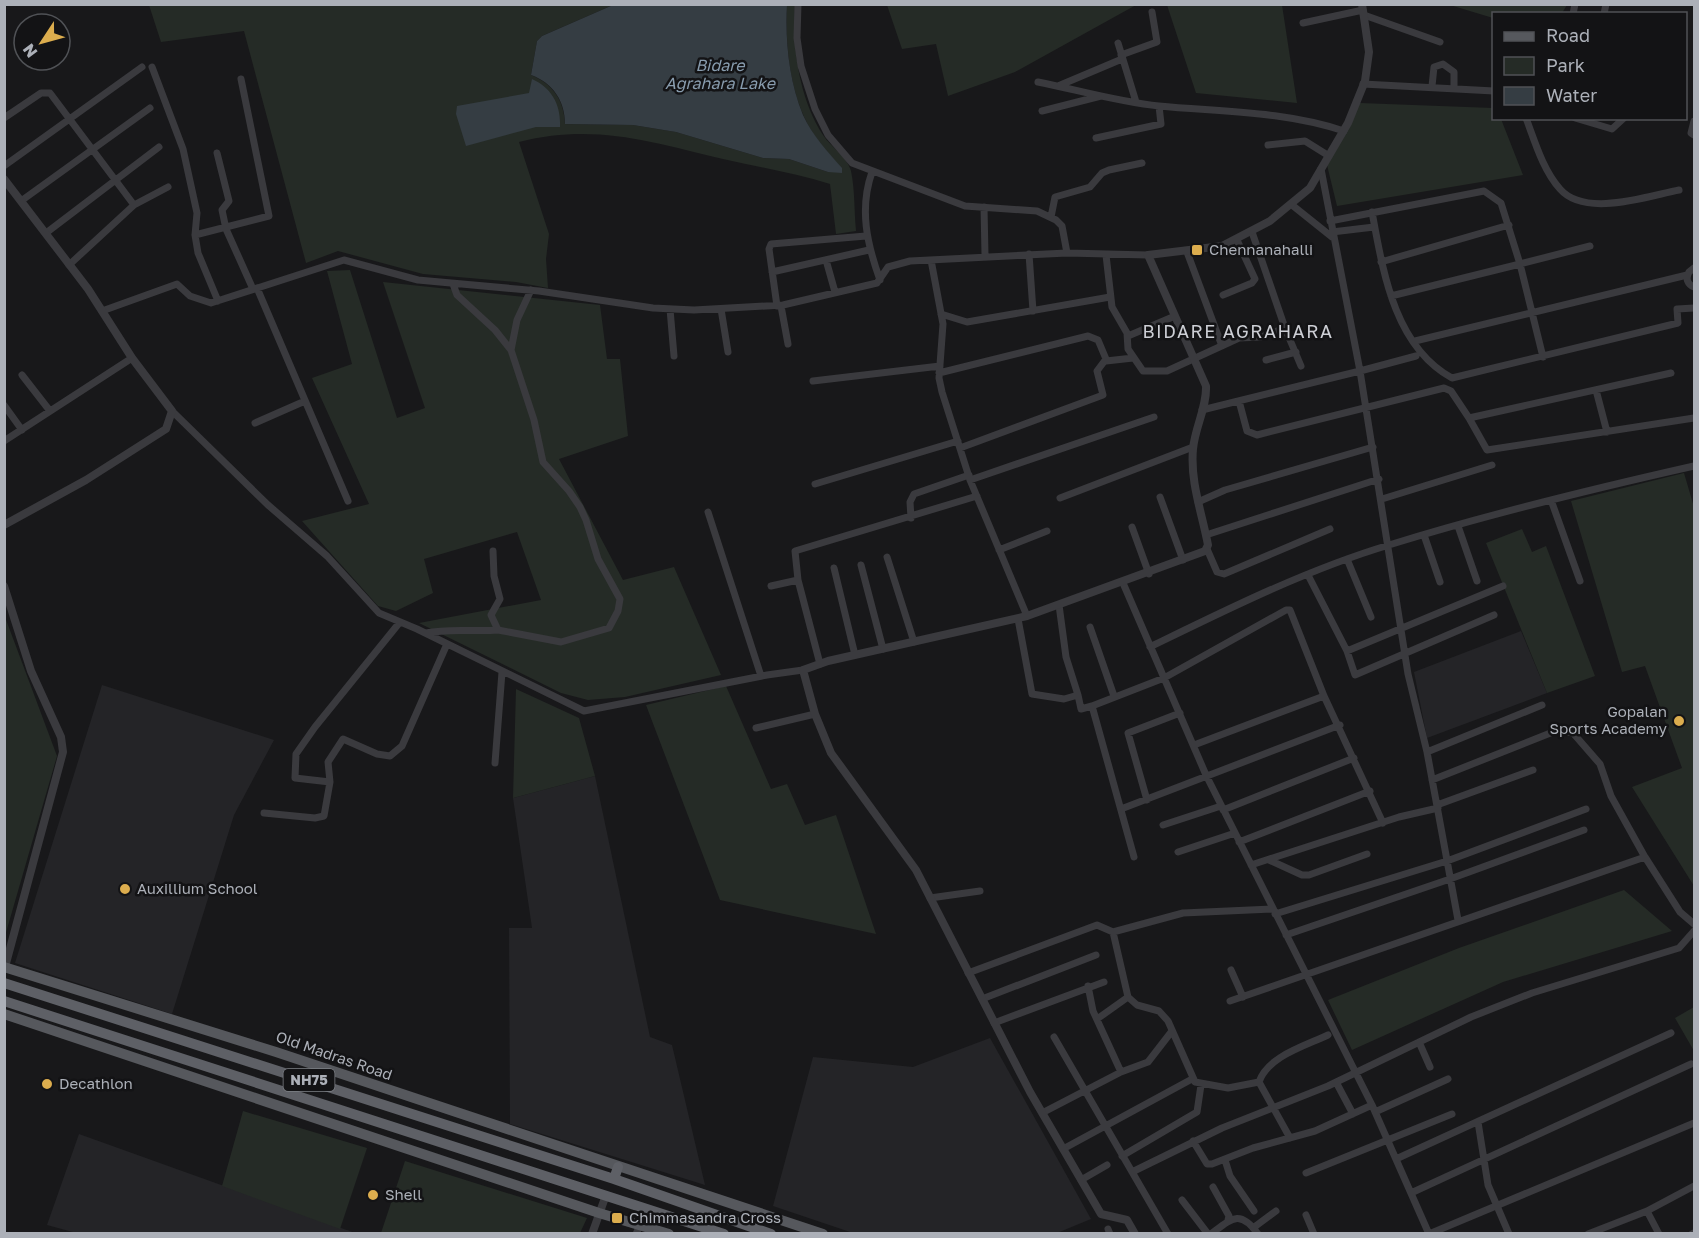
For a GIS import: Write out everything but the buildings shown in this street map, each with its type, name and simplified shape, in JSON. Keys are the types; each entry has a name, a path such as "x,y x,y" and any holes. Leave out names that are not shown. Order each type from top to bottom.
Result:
{"highway":[{"name":"Old Madras Road","path":"4,983 614,1179"},
{"name":"NH75","path":"4,1001 724,1233"},
{"path":"614,1179 618,1167"},
{"name":"NH75","path":"614,1179 771,1233"}],"main road":[{"name":"Old Madras Road","path":"5,967 276,1052 823,1233"},
{"path":"4,1014 404,1146 638,1229 669,1233"}],"street":[{"path":"798,4 797,38 801,66 815,109 828,135 852,163 951,202 1037,211 1051,217 1062,226 1067,253"},
{"path":"1303,23 1363,10 1440,42"},
{"path":"102,311 177,284 190,296 211,303 344,260 418,280 531,290 670,309 721,309 779,306 873,284 880,280 886,269 893,265 931,260 985,255 1067,253 1148,255 1222,246 1252,232 1292,205 1310,188 1344,131 1363,84 1369,52 1363,10"},
{"path":"1058,86 1157,42 1152,12"},
{"path":"1118,43 1136,102"},
{"path":"1432,86 1434,67 1443,64 1454,72 1454,88"},
{"path":"4,166 142,67"},
{"path":"152,67 183,149 197,213 195,235 198,253 218,301"},
{"path":"195,235 265,219 270,212 240,79"},
{"path":"1038,82 1159,106 1222,109 1312,120 1344,131"},
{"path":"1363,84 1492,91"},
{"path":"4,118 45,91 50,93 68,120 134,205"},
{"path":"1042,111 1105,95"},
{"path":"1096,138 1161,124 1159,106"},
{"path":"21,201 150,108"},
{"path":"1527,120 1550,175 1560,189 1577,201 1623,203 1679,190"},
{"path":"1582,120 1612,129 1622,120"},
{"path":"1695,121 1691,133 1695,135"},
{"path":"1268,145 1305,141 1329,156"},
{"path":"45,233 159,147"},
{"path":"217,153 229,201 222,210 226,229 255,288 348,501"},
{"path":"1051,217 1055,197 1090,187 1102,173 1109,170 1142,163"},
{"path":"1321,169 1379,479 1405,654 1438,806 1458,920"},
{"path":"872,172 866,190 866,236 880,280"},
{"path":"4,179 69,265 132,358 172,411 268,505 327,556 379,613 426,633 584,711 760,676 803,670 855,655 1018,619 1149,574 1207,549"},
{"path":"69,265 134,205 168,187"},
{"path":"1330,221 1484,191 1502,202 1543,357"},
{"path":"1292,205 1332,235 1374,227"},
{"path":"984,207 985,255"},
{"path":"1372,212 1381,262 1398,318 1437,370 1452,378 1677,323 1677,309 1695,308"},
{"path":"1381,262 1509,225"},
{"path":"1252,232 1285,328 1301,366"},
{"path":"788,344 772,272 769,249 771,244 866,236"},
{"path":"1223,295 1252,283 1255,279 1237,240"},
{"path":"1390,296 1590,246"},
{"path":"772,272 869,250"},
{"path":"1187,252 1222,346"},
{"path":"1029,254 1033,311"},
{"path":"1106,255 1113,307 1128,336 1128,349 1146,373 1167,371 1239,338 1262,337 1285,328"},
{"path":"1148,255 1206,386 1193,447 1192,467 1207,549 1217,572 1224,574 1330,529"},
{"path":"826,260 835,292"},
{"path":"931,260 944,334 939,369 942,392 977,496 1027,616"},
{"path":"1415,341 1687,275 1695,268"},
{"path":"1687,275 1687,281 1695,287"},
{"path":"426,633 440,630 472,633 498,630 561,642 609,628 618,611 620,600 598,559 580,507 543,462 534,420 511,350 495,330 457,295 453,284"},
{"path":"511,350 517,320 531,290"},
{"path":"941,314 952,315 962,322 1110,297"},
{"path":"670,309 674,356"},
{"path":"721,309 728,352"},
{"path":"1128,336 1175,316"},
{"path":"813,381 939,369 1088,336 1098,340 1106,361"},
{"path":"1266,360 1296,352"},
{"path":"1202,410 1416,356"},
{"path":"4,441 132,358"},
{"path":"814,484 959,444 1103,395 1097,371 1106,361 1133,358"},
{"path":"1469,418 1671,373"},
{"path":"22,375 50,411"},
{"path":"1239,401 1247,431 1257,435 1444,388 1451,391 1487,450 1695,418"},
{"path":"1596,390 1606,432"},
{"path":"255,423 305,400"},
{"path":"4,405 22,430"},
{"path":"4,525 86,480 166,429 172,411"},
{"path":"912,518 910,502 914,494 1154,417"},
{"path":"1060,498 1193,447"},
{"path":"1198,502 1236,487 1373,447"},
{"path":"1382,499 1492,465"},
{"path":"1150,646 1254,596 1389,545 1551,500 1695,466"},
{"path":"1206,535 1379,479"},
{"path":"820,664 798,580 794,553 798,549 912,518 977,496"},
{"path":"1160,497 1184,560"},
{"path":"1551,500 1580,581"},
{"path":"708,512 760,676"},
{"path":"1458,526 1477,581"},
{"path":"1132,527 1149,574"},
{"path":"999,550 1047,531"},
{"path":"1424,535 1440,582"},
{"path":"493,551 494,576 500,599 491,615 498,630"},
{"path":"887,557 914,642"},
{"path":"1347,560 1371,617"},
{"path":"861,565 883,649"},
{"path":"834,568 855,655"},
{"path":"1308,575 1347,651 1355,675 1494,615"},
{"path":"771,586 798,580"},
{"path":"1123,583 1206,775 1374,1109 1429,1233 1695,1123"},
{"path":"4,586 31,671 60,737 63,752 5,967"},
{"path":"1347,651 1402,626 1503,586"},
{"path":"1059,605 1066,657 1081,709 1164,678 1286,610 1290,610 1324,696 1340,725 1383,823"},
{"path":"1018,619 1032,694 1064,699 1078,695"},
{"path":"330,783 295,778 296,754 400,622"},
{"path":"1090,627 1114,696"},
{"path":"264,813 315,818 324,816 330,783 328,762 343,739 377,754 390,756 402,746 447,644"},
{"path":"803,670 815,714 831,753 905,853 1042,1113 1081,1180 1103,1216 1127,1220 1135,1233"},
{"path":"495,763 502,672"},
{"path":"1194,745 1324,696"},
{"path":"1427,752 1542,705"},
{"path":"1092,706 1134,857"},
{"path":"1147,800 1128,733 1180,713"},
{"path":"756,728 815,714"},
{"path":"1121,809 1340,725"},
{"path":"1432,780 1558,730 1576,734 1600,764 1611,796 1647,861 1680,912 1695,924"},
{"path":"1163,825 1222,808 1354,758"},
{"path":"1251,866 1438,806 1533,770"},
{"path":"1239,842 1370,791"},
{"path":"968,972 1097,925 1113,932 1183,914 1274,911 1447,861 1586,809"},
{"path":"1286,934 1450,879 1584,830"},
{"path":"1178,852 1234,833"},
{"path":"1269,860 1309,876 1367,854"},
{"path":"1230,1001 1645,857 1647,861"},
{"path":"930,898 980,891"},
{"path":"1132,1173 1193,1141 1336,1082 1471,1017 1532,993 1679,948 1695,931"},
{"path":"1113,932 1128,997 1137,1005 1159,1011 1168,1021 1192,1079 1201,1085 1228,1088 1259,1082 1266,1070 1277,1060 1328,1035"},
{"path":"982,999 1096,955"},
{"path":"1231,970 1243,997"},
{"path":"994,1023 1088,986 1104,982"},
{"path":"1088,986 1089,999 1121,1072"},
{"path":"1097,1019 1128,997"},
{"path":"1042,1113 1121,1072 1148,1062 1172,1031"},
{"path":"1396,1159 1671,1033"},
{"path":"1054,1037 1168,1233"},
{"path":"1419,1042 1430,1067"},
{"path":"1411,1193 1691,1064"},
{"path":"1063,1149 1192,1079"},
{"path":"1193,1141 1207,1164 1225,1160 1315,1131 1353,1114 1374,1109 1448,1079"},
{"path":"1259,1082 1290,1138"},
{"path":"1336,1082 1353,1114"},
{"path":"1122,1156 1197,1112 1201,1085"},
{"path":"1306,1173 1387,1138 1452,1114"},
{"path":"1478,1122 1482,1161 1496,1205 1509,1233"},
{"path":"1225,1160 1230,1176 1254,1211"},
{"path":"1081,1180 1107,1165"},
{"path":"1588,1233 1647,1211 1695,1186"},
{"path":"1213,1187 1229,1216 1228,1220"},
{"path":"591,1233 606,1195"},
{"path":"1182,1200 1210,1233 1228,1220 1243,1218 1256,1231 1276,1211"},
{"path":"1647,1211 1659,1233"},
{"path":"1306,1215 1314,1233"}],"shaded area":[{"path":"1521,631 1547,693 1427,738 1414,672"},
{"name":"Auxillium School","path":"102,685 274,740 234,815 172,1014 15,963"},
{"path":"595,776 650,1037 672,1045 705,1185 510,1124 509,928 532,928 513,798"},
{"path":"990,1038 1091,1219 1057,1233 856,1234 773,1206 813,1057 913,1067"},
{"path":"79,1134 355,1233 80,1234 47,1225"}],"green space":[{"path":"887,4 1136,5 1015,72 948,96 936,44 902,49"},
{"path":"149,5 613,5 542,36 537,41 531,75 545,83 556,94 560,100 565,124 633,125 676,132 763,158 789,159 828,172 841,168 815,136 807,122 791,73 787,38 787,5 795,5 796,55 803,89 823,135 843,157 851,171 856,231 836,234 830,184 646,141 573,134 519,142 549,234 546,259 548,288 516,282 423,274 338,251 306,263 244,31 161,42"},
{"path":"1167,5 1282,5 1297,103 1196,93"},
{"path":"1450,5 1567,5 1563,12 1492,12 1492,18"},
{"path":"1360,103 1492,108 1492,120 1501,120 1523,175 1337,206 1327,165"},
{"path":"350,270 397,418 425,408 383,282 600,305 607,359 620,359 628,436 559,459 623,580 674,567 721,675 625,697 588,700 561,693 419,623 541,600 517,532 424,559 433,593 396,611 378,606 302,521 369,504 312,378 352,364 327,271"},
{"name":"Gopalan Sports Academy","path":"1684,473 1694,507 1694,886 1632,787 1682,768 1645,666 1622,672 1571,501"},
{"path":"1522,529 1532,552 1546,546 1595,676 1547,693 1486,543"},
{"path":"5,617 57,756 5,936"},
{"path":"726,686 771,789 787,784 805,825 836,815 876,934 720,900 646,705"},
{"path":"516,689 579,718 595,776 513,798"},
{"path":"1624,890 1672,931 1503,982 1352,1050 1328,1000 1459,948"},
{"path":"1694,1007 1694,1051 1675,1018"},
{"path":"243,1111 367,1148 340,1229 222,1186"},
{"path":"405,1161 587,1218 580,1233 381,1233"}],"water":[{"name":"Bidare Agrahara Lake","path":"613,5 787,5 789,61 798,102 811,129 842,168 842,173 828,172 789,159 763,158 676,132 633,125 565,124 563,108 556,94 546,83 531,75 537,41 542,36"},
{"path":"532,79 545,87 554,98 559,111 560,127 536,127 466,146 456,114 457,106 529,93"}],"place":[{"name":"Chennanahalli","path":"1197,250"},
{"name":"Gopalan Sports Academy","path":"1679,721"},
{"name":"Auxillium School","path":"125,889"},
{"name":"Decathlon","path":"47,1084"},
{"name":"Shell","path":"373,1195"},
{"name":"Chimmasandra Cross","path":"617,1218"}],"district":[{"name":"BIDARE AGRAHARA","path":"1238,332"}]}
